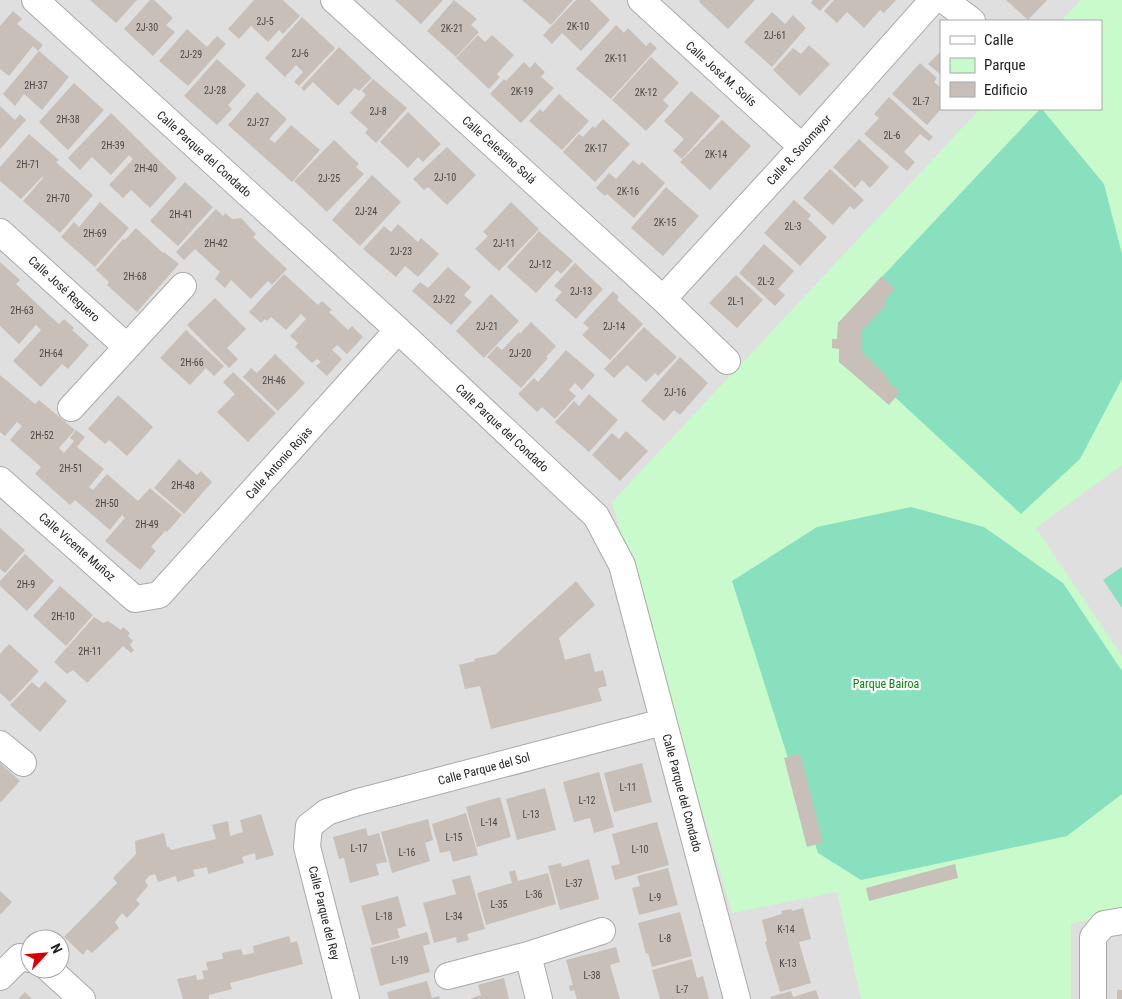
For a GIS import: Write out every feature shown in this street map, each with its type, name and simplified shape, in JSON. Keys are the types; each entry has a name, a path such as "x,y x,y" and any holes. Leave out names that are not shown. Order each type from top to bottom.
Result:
{"street":[{"name":"Calle Parque del Condado","path":"35,0 398,330 596,516 622,565 737,999"},
{"name":"Calle Celestino Solá","path":"334,0 664,299 726,361"},
{"name":"Calle José M. Solís","path":"641,0 802,147"},
{"name":"Calle R. Sotomayor","path":"664,299 933,0"},
{"path":"944,0 971,20"},
{"name":"Calle José Reguero","path":"0,232 127,347"},
{"path":"71,408 183,286"},
{"name":"Calle Antonio Rojas","path":"159,595 398,330"},
{"name":"Calle Vicente Muñoz","path":"0,480 135,599 159,595"},
{"name":"Calle Parque del Sol","path":"309,826 327,812 358,802 663,722"},
{"path":"0,744 23,763"},
{"name":"Calle Parque del Rey","path":"309,826 307,846 346,999"},
{"path":"1092,999 1093,937 1113,922"},
{"path":"448,976 528,955 602,931"},
{"path":"528,955 539,999"},
{"path":"0,977 20,962"},
{"path":"60,979 82,999"}],"shaded area":[{"path":"0,0 1122,0 1122,999 0,999"}],"green space":[{"name":"Parque Bairoa","path":"1081,0 1122,0 1122,465 1036,528 1122,656 1122,912 1071,924 1071,999 861,999 837,892 732,913 612,502 979,110 1102,110 1102,20 1062,20"},
{"path":"1039,110 1043,110 1104,184 1122,254 1122,379 1080,459 1021,514 856,361 847,314"},
{"path":"911,507 984,527 1063,583 1122,671 1122,794 1067,836 861,880 818,853 732,581 817,527"},
{"path":"1122,567 1122,608 1103,580"}],"building":[{"path":"90,0 137,0 116,23"},
{"path":"150,0 154,0 173,18 166,25 175,32 153,56 124,29"},
{"path":"254,0 283,0 300,16 283,34 279,30 268,42 251,26 239,39 228,29"},
{"path":"395,0 443,0 421,24"},
{"path":"454,0 477,19 471,25 479,32 456,57 427,31"},
{"path":"522,0 573,0 551,25"},
{"path":"576,0 590,0 610,20 581,51 562,33 552,44 543,35"},
{"path":"700,0 755,0 728,29 699,2"},
{"path":"813,0 830,0 820,11 811,3"},
{"path":"834,0 896,0 884,13 880,10 864,28 847,12 837,23 824,11"},
{"path":"1006,0 1047,0 1028,20"},
{"path":"13,11 22,19 17,24 43,45 38,51 33,46 9,76 0,69 0,26"},
{"path":"772,12 785,24 793,15 806,28 772,67 744,42"},
{"path":"302,17 335,48 299,86 294,82 303,72 296,65 285,77 265,58"},
{"path":"616,25 624,33 628,28 646,46 650,42 657,48 611,99 576,69"},
{"path":"187,29 207,47 217,36 226,44 188,86 159,61"},
{"path":"478,35 485,42 492,35 514,55 497,74 500,77 489,89 456,58"},
{"path":"809,45 830,64 800,96 773,70 793,48 801,54"},
{"path":"339,47 372,78 359,91 355,88 338,106 313,82 304,91 301,88"},
{"path":"39,51 69,77 42,110 24,94 15,106 3,94"},
{"path":"940,52 940,74 928,64"},
{"path":"651,57 679,83 663,100 669,106 646,131 612,100"},
{"path":"217,59 246,85 228,105 232,109 217,125 184,96"},
{"path":"524,62 530,68 535,62 545,72 541,77 554,88 521,123 490,94"},
{"path":"920,63 937,78 934,82 940,87 940,110 927,125 892,94"},
{"path":"373,79 407,108 376,143 365,133 368,129 350,113 366,95 362,91"},
{"path":"74,83 104,110 68,150 39,122"},
{"path":"691,91 720,116 682,159 673,151 684,139 664,121"},
{"path":"257,92 287,119 269,139 275,143 291,125 320,150 292,182 228,125"},
{"path":"559,94 589,121 562,150 529,121 540,109 543,112"},
{"path":"889,97 933,137 929,141 920,134 904,152 915,162 907,171 864,134 879,118 874,114"},
{"path":"0,106 15,120 20,114 26,120 0,149"},
{"path":"408,112 441,144 423,162 418,157 408,168 380,142"},
{"path":"111,113 177,178 150,208 131,190 123,198 109,185 133,159 129,155 111,175 92,157 80,170 68,158"},
{"path":"603,119 630,144 595,182 563,152 579,134 583,137"},
{"path":"722,120 751,146 710,190 680,162"},
{"path":"29,134 59,160 56,162 93,195 60,233 23,201 42,177 21,199 0,181 0,167"},
{"path":"859,139 889,167 870,188 862,180 855,188 833,167"},
{"path":"334,140 359,164 356,167 364,174 327,212 294,181"},
{"path":"447,147 476,175 447,205 428,187 424,190 413,179"},
{"path":"633,160 639,165 642,162 665,183 634,218 607,194 605,196 596,188 609,173 616,179"},
{"path":"830,169 864,200 854,210 850,206 833,225 803,198"},
{"path":"372,175 401,202 360,246 332,220"},
{"path":"185,182 213,207 178,246 150,221"},
{"path":"666,187 699,216 663,256 631,228"},
{"path":"794,200 811,215 808,219 827,237 800,266 764,233"},
{"path":"100,202 129,228 95,267 61,237 74,222 79,227"},
{"path":"511,202 539,229 499,271 475,249 488,236 483,232"},
{"path":"216,209 223,216 225,213 232,219 241,218 256,234 253,237 287,269 272,285 268,281 251,299 231,280 225,288 215,279 220,272 195,249 184,260 176,252"},
{"path":"398,224 418,242 421,238 439,254 418,277 405,266 396,277 363,249 384,226 391,232"},
{"path":"136,228 163,253 179,264 137,312 107,285 109,282 96,270 123,239 125,240"},
{"path":"539,231 573,261 561,274 557,270 536,293 507,267"},
{"path":"764,244 794,271 778,289 785,295 775,306 739,273"},
{"path":"0,262 20,280 16,284 51,317 59,324 64,319 74,328 72,330 89,345 68,369 62,364 41,387 13,361 41,330 36,325 19,344 0,326"},
{"path":"575,263 603,289 576,319 555,300 562,292 554,286"},
{"path":"448,267 471,287 464,295 472,302 451,325 412,291 420,282 428,288"},
{"path":"284,274 318,305 322,301 332,310 329,312 348,330 352,326 363,337 347,354 337,345 332,350 342,359 327,376 316,366 321,362 317,359 312,363 295,347 298,343 290,336 306,319 301,314 286,330 271,317 261,323 249,312"},
{"path":"736,275 763,300 737,328 709,303"},
{"path":"882,276 895,289 884,301 887,304 861,331 862,352 900,392 889,405 839,362 839,349 832,348 832,339 837,339 838,323"},
{"path":"613,291 619,297 617,300 643,324 610,360 582,335 589,328 583,323"},
{"path":"491,294 519,321 484,358 456,331"},
{"path":"215,298 246,329 227,348 238,359 229,368 187,325"},
{"path":"531,322 556,346 546,357 548,358 521,388 487,357 497,346 502,350"},
{"path":"644,327 677,357 658,376 655,373 646,382 627,365 614,378 604,369"},
{"path":"186,330 224,366 214,376 206,368 190,385 160,358"},
{"path":"566,350 595,375 582,390 575,383 569,390 576,396 555,419 542,407 537,412 518,394 534,378 538,382"},
{"path":"275,354 305,383 278,411 243,377 251,368 257,373"},
{"path":"680,357 708,383 680,415 674,410 664,421 641,401"},
{"path":"233,372 276,413 248,442 217,412 235,394 223,382"},
{"path":"0,375 35,404 39,400 75,430 59,448 64,453 74,441 70,438 76,430 85,437 77,447 104,469 89,487 93,490 107,474 138,501 150,488 182,515 151,547 156,551 140,570 105,541 125,518 122,515 110,530 75,500 70,505 35,474 41,467 10,440 22,426 17,422 5,436 0,432"},
{"path":"589,394 618,420 589,452 555,422 574,401 579,406"},
{"path":"118,395 153,427 127,456 109,440 105,444 88,429"},
{"path":"626,431 648,451 620,481 592,455 612,433 619,439"},
{"path":"179,459 197,475 201,471 212,482 184,514 154,488"},
{"path":"0,528 25,550 5,573 0,569"},
{"path":"25,554 54,581 27,611 0,586 0,581"},
{"path":"576,581 595,605 559,638 565,660 590,653 595,672 603,670 607,686 598,688 602,701 491,729 480,686 465,689 459,665 496,654"},
{"path":"60,586 93,615 66,646 33,616"},
{"path":"94,617 103,623 108,621 121,630 123,627 130,633 128,636 133,641 130,645 134,650 131,653 123,646 87,683 73,670 67,674 54,662"},
{"path":"9,644 39,671 10,702 0,693 0,654"},
{"path":"45,681 67,701 40,732 10,705 32,682 39,688"},
{"path":"800,754 823,842 807,847 784,758"},
{"path":"0,763 20,781 0,803"},
{"path":"642,763 652,802 614,812 604,773"},
{"path":"599,772 614,827 594,833 590,818 574,822 563,782"},
{"path":"545,788 556,830 517,840 506,799"},
{"path":"500,797 511,837 477,847 466,807"},
{"path":"466,813 478,855 453,862 450,851 440,853 432,824"},
{"path":"261,814 274,855 256,860 255,853 242,857 244,863 208,874 207,867 193,870 195,876 177,882 176,876 158,882 155,874 149,876 145,881 148,886 136,900 140,904 127,918 122,913 115,922 119,928 92,953 87,949 83,955 70,943 70,931 117,883 113,878 136,854 135,841 164,833 167,847 171,850 216,839 212,825 228,821 230,836 243,832 240,820"},
{"path":"428,819 433,840 425,843 430,861 392,873 381,832"},
{"path":"657,822 669,865 615,880 611,866 620,864 612,834"},
{"path":"366,828 368,836 379,833 387,862 376,864 379,875 350,883 344,858 339,859 333,837"},
{"path":"589,859 599,899 560,910 548,866 561,863 562,867"},
{"path":"955,864 958,878 869,901 866,888"},
{"path":"668,868 678,905 639,915 632,888 640,886 637,876"},
{"path":"515,870 518,881 548,873 556,904 486,925 477,893 512,883 509,872"},
{"path":"470,875 485,929 467,934 469,940 457,943 456,937 434,943 423,903 456,894 452,880"},
{"path":"0,891 12,902 0,915"},
{"path":"398,896 406,926 397,929 400,938 372,945 361,906"},
{"path":"803,908 811,939 799,942 811,983 780,992 765,942 767,941 762,920 782,914 781,911"},
{"path":"680,912 692,956 652,967 648,953 646,954 638,923"},
{"path":"427,932 430,944 423,946 430,972 380,986 370,948"},
{"path":"289,936 291,943 297,941 303,964 230,983 232,989 209,995 209,999 183,999 177,979 196,975 197,980 204,979 202,971 208,970 206,962 223,959 222,953 241,949 243,955 254,953 253,946"},
{"path":"616,947 620,962 610,965 620,999 577,999 574,990 570,991 569,986 573,985 566,960"},
{"path":"692,959 697,978 703,976 709,999 660,999 652,970"},
{"path":"504,978 509,999 469,999 481,995 478,985"},
{"path":"427,981 432,998 439,996 440,999 389,999 387,992"},
{"path":"816,990 819,999 771,999 770,997 791,991 793,997"},
{"path":"1117,990 1122,990 1122,999 1117,999"},
{"path":"25,992 32,999 18,999"}]}
